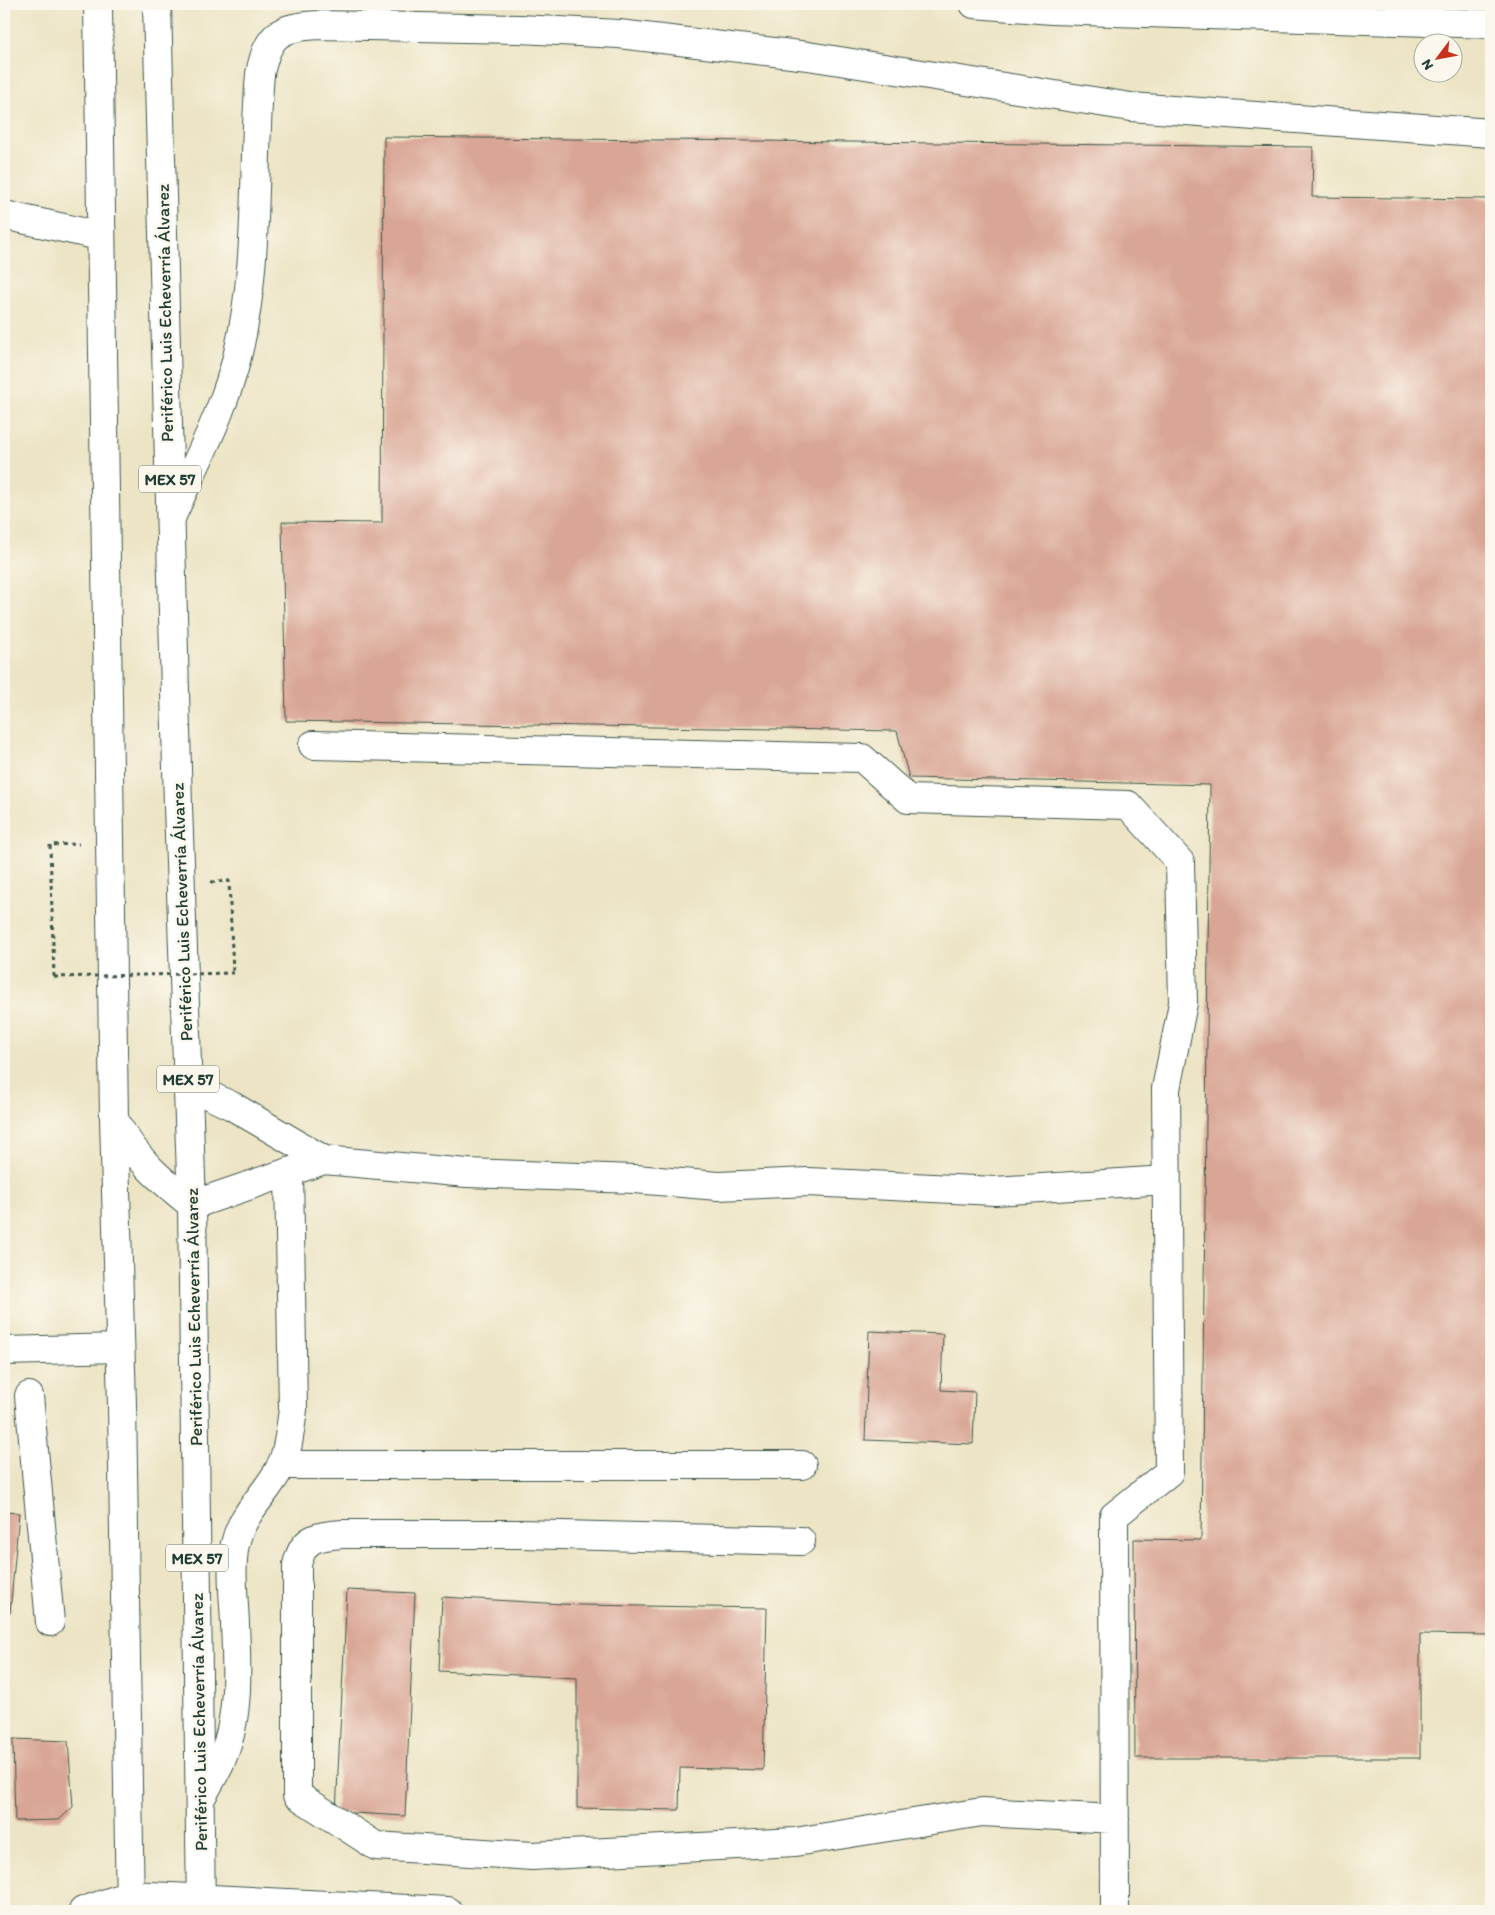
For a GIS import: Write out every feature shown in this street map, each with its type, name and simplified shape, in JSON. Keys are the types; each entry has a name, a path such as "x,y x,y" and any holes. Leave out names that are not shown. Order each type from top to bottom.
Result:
{"main road":[{"path":"98,4 114,1120 130,1903"},
{"name":"Periférico Luis Echeverría Álvarez","path":"157,4 170,518 192,1205 201,1905"},
{"path":"974,4 1052,10 1173,9 1491,24"},
{"path":"170,518 225,394 238,353 254,230 260,74 264,53 270,41 282,31 299,26 519,29 619,34 808,56 1131,107 1491,133"},
{"path":"4,215 100,236"},
{"path":"312,745 862,758 908,799 1128,805 1180,862 1183,1002 1166,1089 1169,1472 1114,1516 1115,1911"},
{"path":"188,1086 232,1106 324,1160"},
{"path":"114,1120 142,1162 160,1180 192,1205 324,1160 467,1173 635,1179 718,1186 808,1182 995,1191 1166,1180"},
{"path":"200,1800 220,1762 231,1732 235,1700 234,1586 237,1538 245,1516 281,1465 288,1442 293,1410 289,1172"},
{"path":"4,1351 120,1348"},
{"path":"29,1396 50,1622"},
{"path":"281,1465 802,1465"},
{"path":"801,1541 521,1534 343,1534 323,1536 309,1541 300,1551 296,1575 297,1795 376,1846 532,1856 795,1842 982,1812 1115,1819"},
{"path":"83,1911 130,1903 448,1911"}],"path":[{"path":"110,842 50,845 54,977 233,973 229,881 181,882"}],"building":[{"path":"384,137 1313,147 1312,197 1491,199 1491,1635 1420,1634 1420,1758 1135,1758 1134,1539 1201,1540 1210,785 909,778 897,731 286,721 282,522 382,523"},
{"path":"869,1331 943,1334 941,1390 975,1392 973,1444 865,1440"},
{"path":"4,1512 19,1513 10,1613 4,1612"},
{"path":"347,1590 415,1593 405,1816 336,1812"},
{"path":"442,1597 580,1605 767,1608 763,1770 680,1768 679,1810 577,1808 577,1678 439,1671"},
{"path":"13,1739 68,1741 73,1807 59,1820 15,1821"}]}
